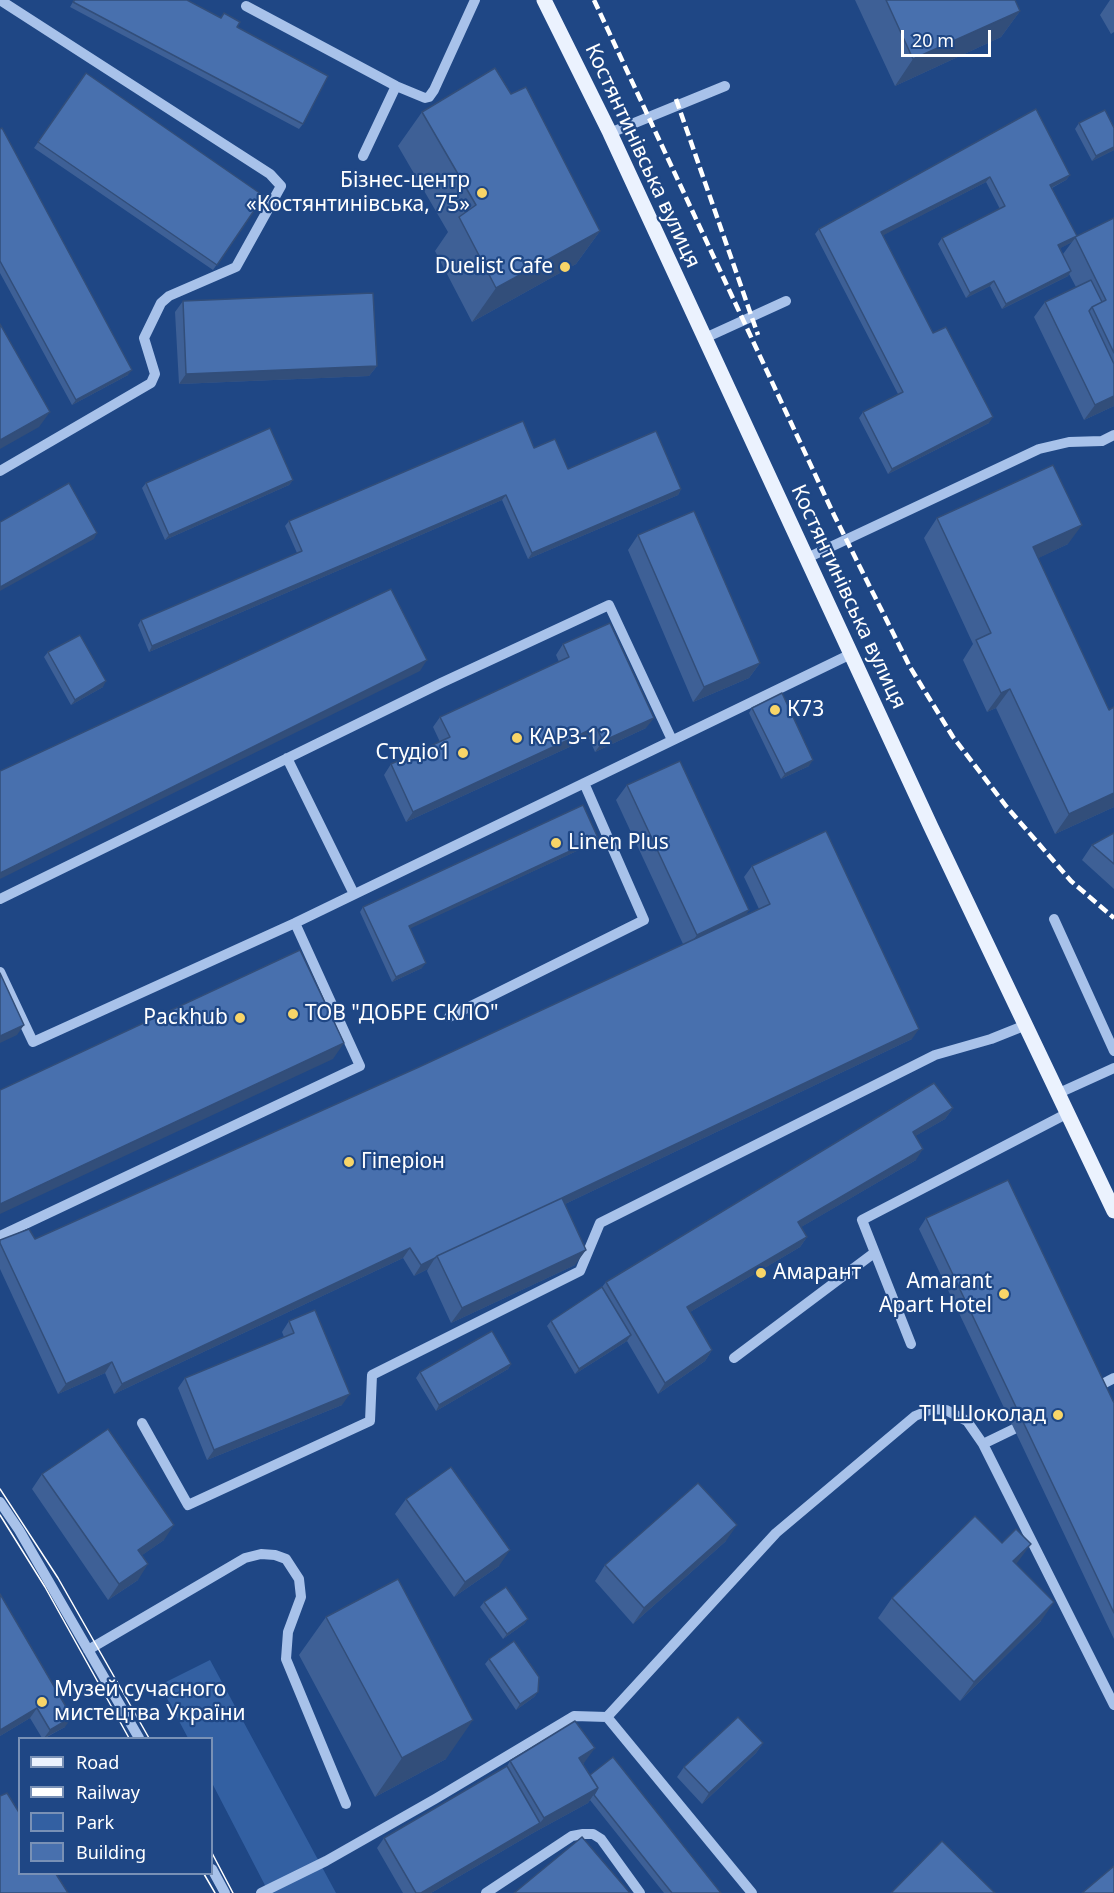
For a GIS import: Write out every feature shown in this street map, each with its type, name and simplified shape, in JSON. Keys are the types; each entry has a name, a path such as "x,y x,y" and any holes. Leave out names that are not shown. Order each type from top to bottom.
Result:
{"main road":[{"name":"Костянтинівська вулиця","path":"544,0 610,133 851,654 1114,1211"}],"street":[{"path":"0,0 270,174 281,186 236,267 169,296 161,303 144,338 155,374 151,383 0,471"},
{"path":"246,6 420,97 432,95 475,0"},
{"path":"363,156 396,86"},
{"path":"610,133 725,86"},
{"path":"705,338 786,301"},
{"path":"807,558 1039,449 1069,442 1102,441 1114,435"},
{"path":"0,899 609,604 672,740"},
{"path":"0,972 33,1042 295,923 851,654"},
{"path":"287,758 354,894"},
{"path":"449,1017 644,920 584,783"},
{"path":"1054,919 1114,1051"},
{"path":"0,1236 360,1066 295,923"},
{"path":"142,1423 188,1505 370,1420 372,1375 580,1271 600,1223 935,1055 991,1039 1026,1024"},
{"path":"1059,1093 1114,1068"},
{"path":"912,1344 862,1220 1068,1113"},
{"path":"734,1358 874,1252"},
{"path":"1095,1388 1113,1381"},
{"path":"607,1717 776,1533 915,1416 932,1409 946,1410 967,1421 982,1444 1114,1705"},
{"path":"982,1444 1014,1429"},
{"path":"0,1502 138,1737"},
{"path":"88,1650 245,1558 261,1554 286,1559 299,1579 301,1589 301,1597 288,1632 286,1659 346,1804"},
{"path":"261,1893 326,1861 574,1716 607,1717 753,1893"},
{"path":"486,1893 572,1836 583,1834 593,1834 602,1839 640,1893"},
{"path":"213,1871 225,1893"}],"green space":[{"path":"210,1660 336,1893 269,1893 213,1785 213,1737 187,1737 160,1685"}],"building":[{"path":"75,0 187,0 221,18 224,13 240,22 237,27 328,76 303,124 73,2"},
{"path":"886,0 1015,0 1020,11 913,59"},
{"path":"495,68 511,94 526,87 600,231 496,288 459,217 476,205 422,112"},
{"path":"86,73 264,196 217,265 38,142"},
{"path":"1036,109 1070,175 1050,185 1077,236 1058,245 1071,271 1006,304 994,281 970,293 942,238 1005,206 990,177 881,232 933,333 946,327 993,417 892,469 863,412 903,392 819,229"},
{"path":"1105,110 1114,128 1114,147 1096,156 1079,123"},
{"path":"2,128 132,370 76,400 0,261 0,129"},
{"path":"1114,218 1114,353 1092,307 1106,300 1075,237"},
{"path":"1091,280 1102,302 1089,311 1114,364 1114,396 1095,405 1045,302"},
{"path":"373,293 377,366 186,374 183,301"},
{"path":"0,324 50,412 0,440"},
{"path":"523,421 534,448 555,439 568,469 656,431 681,489 532,553 506,495 152,646 141,620 302,551 289,521"},
{"path":"270,428 293,480 169,535 146,483"},
{"path":"1053,465 1082,525 1033,547 1109,710 1114,707 1114,793 1069,814 1010,689 1001,693 976,640 991,633 937,518"},
{"path":"69,483 97,533 0,587 0,522"},
{"path":"694,511 760,663 704,687 638,535"},
{"path":"391,589 427,660 0,873 0,771"},
{"path":"610,623 654,718 603,741 596,727 413,812 391,764 450,737 440,717 569,657 563,644"},
{"path":"80,635 106,681 75,700 48,652"},
{"path":"782,693 813,760 785,774 752,708"},
{"path":"680,761 749,910 697,935 627,785"},
{"path":"583,805 598,838 409,926 426,963 396,977 363,907"},
{"path":"826,831 919,1029 421,1265 410,1248 122,1384 112,1362 66,1384 0,1240 29,1229 35,1239 419,1067 770,904 752,866"},
{"path":"1114,833 1114,864 1092,845"},
{"path":"300,950 344,1043 0,1204 0,1090"},
{"path":"0,973 24,1025 0,1036"},
{"path":"934,1083 953,1108 913,1132 923,1149 798,1222 807,1237 687,1307 712,1350 665,1383 606,1282"},
{"name":"ТЦ Шоколад","path":"1008,1180 1114,1403 1114,1613 926,1218"},
{"path":"562,1198 586,1250 462,1308 437,1256"},
{"path":"602,1287 631,1335 579,1369 551,1321"},
{"path":"315,1310 350,1394 214,1450 185,1378 294,1333 289,1321"},
{"path":"492,1331 511,1364 439,1405 420,1372"},
{"path":"108,1429 174,1525 138,1550 148,1564 119,1584 42,1474"},
{"path":"451,1467 510,1550 465,1582 406,1499"},
{"path":"698,1483 737,1525 644,1608 605,1565"},
{"path":"975,1516 1002,1543 1016,1529 1031,1544 1013,1561 1054,1602 974,1682 892,1598"},
{"path":"398,1579 473,1720 402,1758 326,1617"},
{"path":"506,1587 528,1619 507,1634 484,1602"},
{"path":"0,1594 72,1717 50,1730 37,1708 0,1730"},
{"path":"514,1641 539,1677 538,1692 520,1704 489,1659"},
{"path":"738,1717 763,1743 709,1793 684,1767"},
{"path":"575,1721 595,1748 579,1758 598,1788 544,1818 510,1761"},
{"path":"613,1757 721,1893 672,1893 594,1795 598,1788 590,1775"},
{"path":"507,1766 540,1823 421,1893 416,1893 384,1838"},
{"path":"7,1793 18,1811 18,1875 57,1875 68,1893 0,1893 0,1796"},
{"path":"582,1837 630,1893 514,1893"},
{"path":"942,1841 995,1893 891,1893"},
{"path":"1114,1866 1114,1893 1082,1893"}],"tram line":[{"path":"0,1489 58,1578 148,1737"},
{"path":"0,1515 45,1587 128,1737"},
{"path":"213,1855 233,1893"},
{"path":"205,1875 215,1893"}],"railway":[{"path":"594,0 834,515 910,667 953,737 1006,806 1071,881 1114,918"},
{"path":"676,99 758,335"}],"place":[{"name":"Бізнес-центр «Костянтинівська, 75»","path":"482,193"},
{"name":"Duelist Cafe","path":"565,267"},
{"name":"К73","path":"775,710"},
{"name":"КАРЗ-12","path":"517,738"},
{"name":"Студіо1","path":"463,753"},
{"name":"Linen Plus","path":"556,843"},
{"name":"ТОВ \"ДОБРЕ СКЛО\"","path":"293,1014"},
{"name":"Packhub","path":"240,1018"},
{"name":"Гіперіон","path":"349,1162"},
{"name":"Амарант","path":"761,1273"},
{"name":"Amarant Apart Hotel","path":"1004,1294"},
{"name":"ТЦ Шоколад","path":"1058,1415"},
{"name":"Музей сучасного мистецтва України","path":"42,1702"}]}
